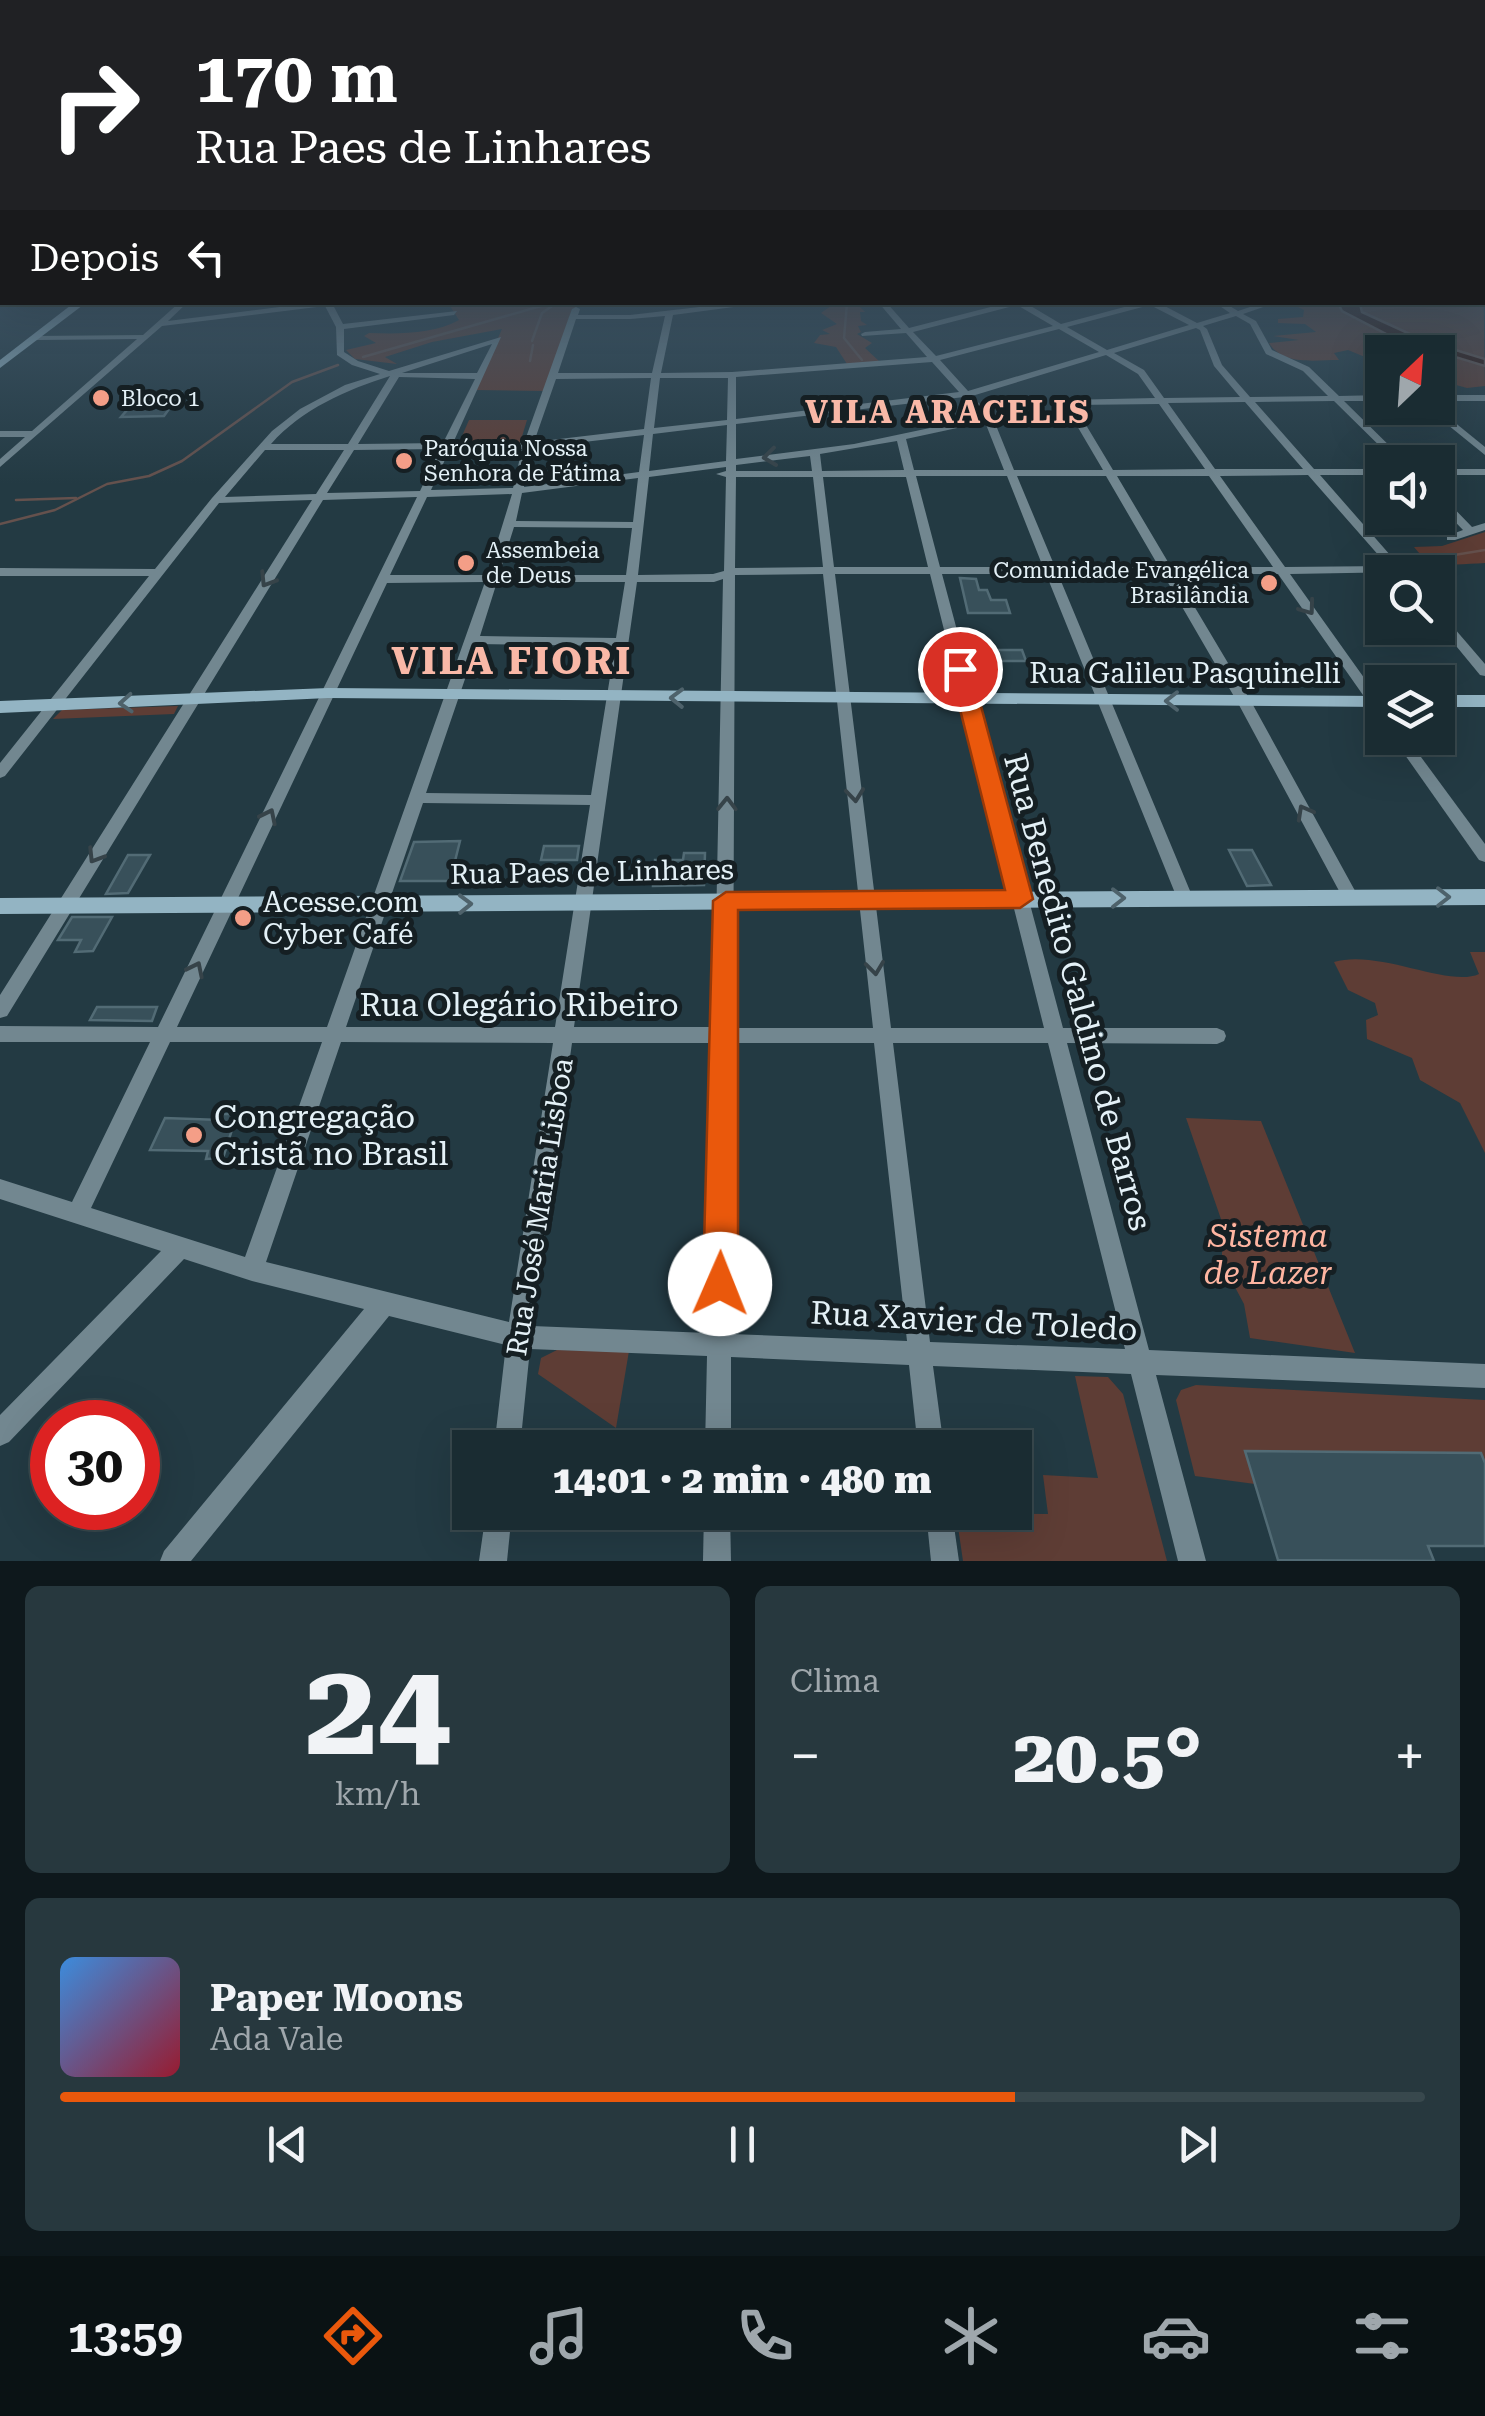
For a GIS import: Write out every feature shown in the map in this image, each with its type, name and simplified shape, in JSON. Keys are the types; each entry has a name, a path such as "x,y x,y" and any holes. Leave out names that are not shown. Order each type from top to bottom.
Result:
{"street":[{"path":"1,364 36,338 142,338"},
{"path":"0,464 142,338"},
{"path":"340,338 340,354 390,374 480,376"},
{"path":"252,1270 472,640 510,524 528,446 566,338"},
{"name":"Rua José Maria Lisboa","path":"509,1430 620,642 638,525 653,473 648,431 664,338"},
{"path":"913,338 988,418 1186,898"},
{"path":"552,376 732,375 935,360 1016,338"},
{"path":"1082,338 1141,372 1209,473 1365,685"},
{"path":"262,447 528,446 968,394 1158,338"},
{"path":"1205,338 1218,366 1384,555"},
{"path":"1262,338 1270,352 1306,369 1384,445"},
{"path":"0,773 216,500 262,447 302,410 390,374 498,339 77,1215"},
{"path":"0,1011 319,498 390,374"},
{"path":"718,1430 732,375"},
{"path":"1351,898 1244,701 1069,404 1072,398 1365,398"},
{"path":"1455,398 1485,398"},
{"path":"216,500 517,491 653,473 731,468 901,439 988,418"},
{"path":"1452,425 1485,452"},
{"path":"0,434 34,434"},
{"name":"Rua Benedito Galdino de Barros","path":"901,439 1192,1561"},
{"path":"815,452 930,1430"},
{"path":"731,468 818,475 1365,472"},
{"path":"1455,472 1485,472"},
{"path":"1455,515 1470,530"},
{"path":"510,524 638,525"},
{"path":"1451,538 1485,526"},
{"path":"383,579 631,580 714,578 728,574 935,571 1365,571"},
{"path":"0,572 157,573"},
{"path":"1455,637 1485,672"},
{"path":"472,640 620,642"},
{"name":"Rua Galileu Pasquinelli","path":"0,707 51,708 194,697 328,693 1365,705"},
{"path":"1455,702 1485,701"},
{"path":"1412,755 1485,856"},
{"path":"415,798 598,800"},
{"name":"Rua Paes de Linhares","path":"0,906 1485,898"},
{"name":"Rua Olegário Ribeiro","path":"0,1034 1217,1036"},
{"name":"Rua Xavier de Toledo","path":"0,1189 178,1249 383,1305 520,1337 920,1350 1485,1376"},
{"path":"0,1433 178,1249"},
{"path":"174,1561 383,1305"},
{"path":"493,1561 497,1530"},
{"path":"717,1561 718,1530"},
{"path":"941,1530 945,1561"}],"green space":[{"path":"367,338 454,338 385,357 397,364 355,359 346,350 376,343"},
{"path":"498,338 563,338 545,391 475,390"},
{"path":"818,338 863,338 872,343 865,348 880,362 847,364 836,347 814,343"},
{"path":"1285,338 1365,338 1365,357 1348,350 1334,353 1339,360 1310,361 1282,355 1269,343 1299,340"},
{"path":"1455,338 1484,338 1485,386 1455,385"},
{"path":"469,420 527,420 520,443 459,443"},
{"path":"1485,532 1485,563 1455,564 1455,555 1423,555 1414,547 1442,546"},
{"path":"178,706 174,714 53,719 62,710"},
{"path":"1470,952 1485,952 1485,1153 1460,1103 1420,1080 1412,1058 1367,1039 1366,1020 1378,1015 1375,1003 1348,990 1334,962 1371,960 1466,977 1479,974"},
{"name":"Sistema de Lazer","path":"1186,1118 1261,1121 1355,1353 1250,1338 1244,1304 1222,1263 1222,1222"},
{"path":"557,1350 629,1351 616,1428 538,1374 541,1358"},
{"path":"1075,1376 1108,1377 1123,1394 1167,1561 963,1561 958,1530 1032,1530 1032,1514 1048,1514 1043,1475 1098,1478"},
{"path":"1196,1385 1485,1400 1485,1463 1480,1453 1246,1451 1255,1484 1195,1476 1176,1400 1181,1390"}],"shaded area":[{"path":"1455,350 1485,359 1485,366 1455,357"}],"building":[{"path":"181,392 164,416 121,417 142,393"},
{"path":"960,578 976,579 979,590 987,590 991,600 1006,600 1010,613 968,613"},
{"path":"966,650 1022,650 1026,661 970,661"},
{"path":"460,841 450,881 400,881 414,842"},
{"path":"544,846 579,846 577,860 541,860"},
{"path":"1229,850 1252,850 1271,885 1247,886"},
{"path":"684,853 705,853 704,885 653,886 655,860 683,860"},
{"path":"128,855 150,855 128,893 106,894"},
{"path":"72,917 112,917 93,951 75,952 81,940 58,940"},
{"path":"97,1007 157,1007 152,1021 90,1020"},
{"name":"Congregação Cristã no Brasil","path":"223,1114 237,1114 223,1158 206,1159 208,1151 150,1150 165,1118 221,1120"},
{"path":"1245,1451 1481,1453 1485,1463 1485,1546 1428,1546 1434,1561 1278,1560"}],"waterway":[{"path":"363,357 430,338"},
{"path":"844,338 862,360"},
{"path":"530,361 533,345"},
{"path":"0,524 55,510 107,484 149,476 182,461 292,382 338,365"},
{"path":"16,500 76,498"},
{"path":"1454,555 1485,550"}],"place":[{"name":"Bloco 1","path":"101,398"},
{"name":"Paróquia Nossa Senhora de Fátima","path":"404,461"},
{"name":"Assembeia de Deus","path":"466,563"},
{"name":"Comunidade Evangélica Brasilândia","path":"1269,583"},
{"name":"Acesse.com Cyber Café","path":"243,918"},
{"name":"Congregação Cristã no Brasil","path":"194,1135"}],"district":[{"name":"VILA ARACELIS","path":"948,412"},
{"name":"VILA FIORI","path":"512,661"}],"route":[{"path":"720,1284 726,901 1020,899 960,669"}]}
